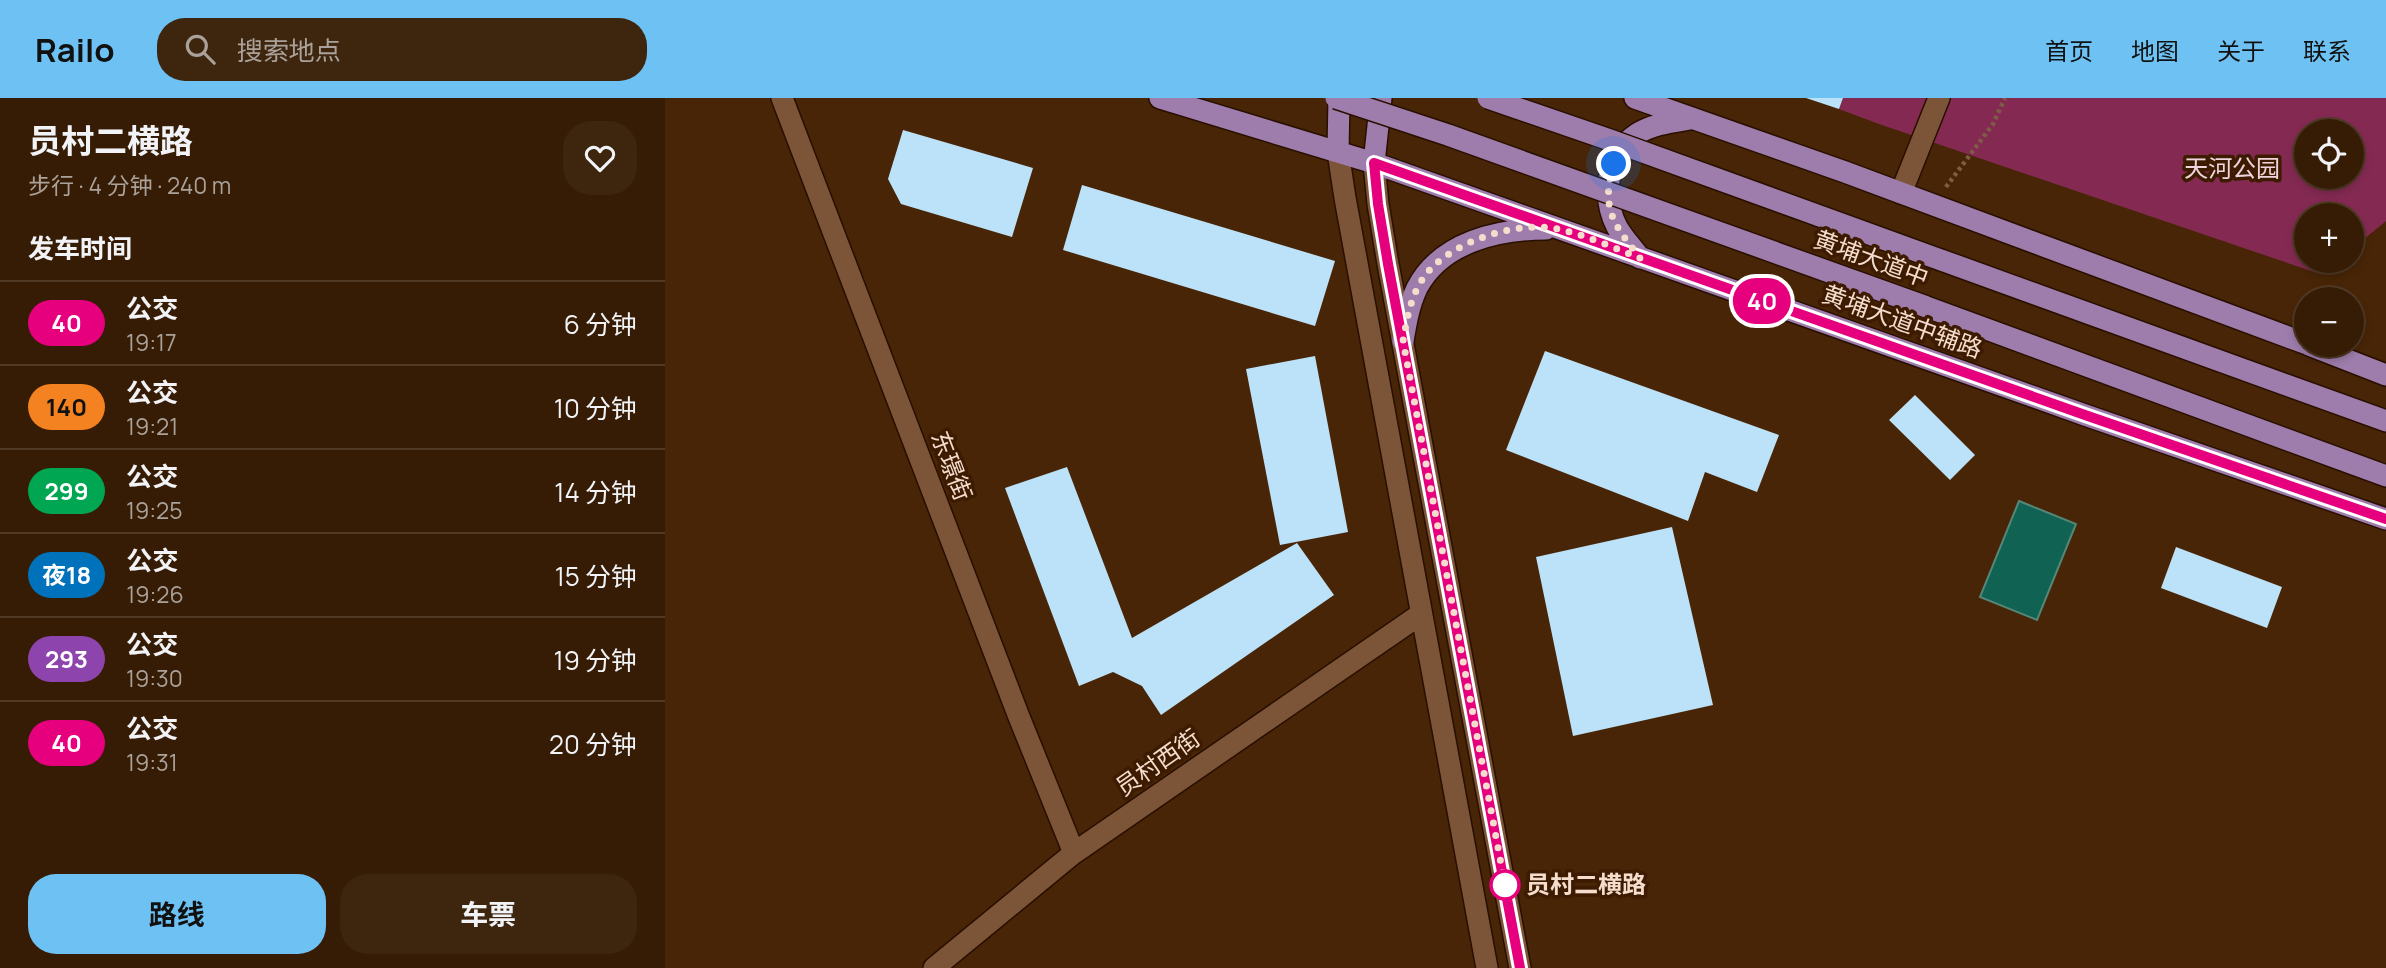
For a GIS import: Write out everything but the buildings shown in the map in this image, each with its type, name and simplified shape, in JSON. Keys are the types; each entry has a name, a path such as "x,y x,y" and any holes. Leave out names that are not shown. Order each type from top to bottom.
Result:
{"main road":[{"name":"黄埔大道中辅路","path":"1160,98 1374,163 2386,519"},
{"path":"1338,98 1338,152"},
{"name":"黄埔大道中","path":"1338,98 1461,139 2386,476"},
{"path":"1374,163 1381,98"},
{"name":"黄埔大道中","path":"1488,98 1611,140 2386,421"},
{"path":"1635,98 2294,339"},
{"path":"1640,258 1618,228 1608,204 1608,182 1614,164 1619,151 1639,133 1658,124 1692,119"},
{"path":"1403,341 1409,308 1416,291 1433,266 1445,256 1494,234 1557,229"},
{"path":"2341,357 2386,375"}],"street":[{"name":"东璟街","path":"782,98 1019,717 1074,853"},
{"path":"1901,193 1938,98"},
{"path":"1338,152 1487,968"},
{"path":"1374,163 1378,204 1520,968"},
{"name":"员村西街","path":"934,968 1074,853 1421,614"}],"path":[{"path":"1932,205 1993,124 2005,98"}],"green space":[{"name":"天河公园","path":"1843,98 2386,98 2386,221 2364,239 2364,203 2294,203 2294,265 1839,109"}],"water":[{"path":"2019,501 2076,524 2037,620 1980,597"}],"bus line":[{"name":"40","path":"1520,968 1388,264 1374,163 2386,519"}],"place":[{"name":"员村二横路","path":"1505,885"}],"route":[{"path":"1505,885 1403,341 1409,308 1423,278 1445,256 1476,240 1515,230 1557,229 1640,258 1618,228 1608,204 1608,182 1614,164"}]}
